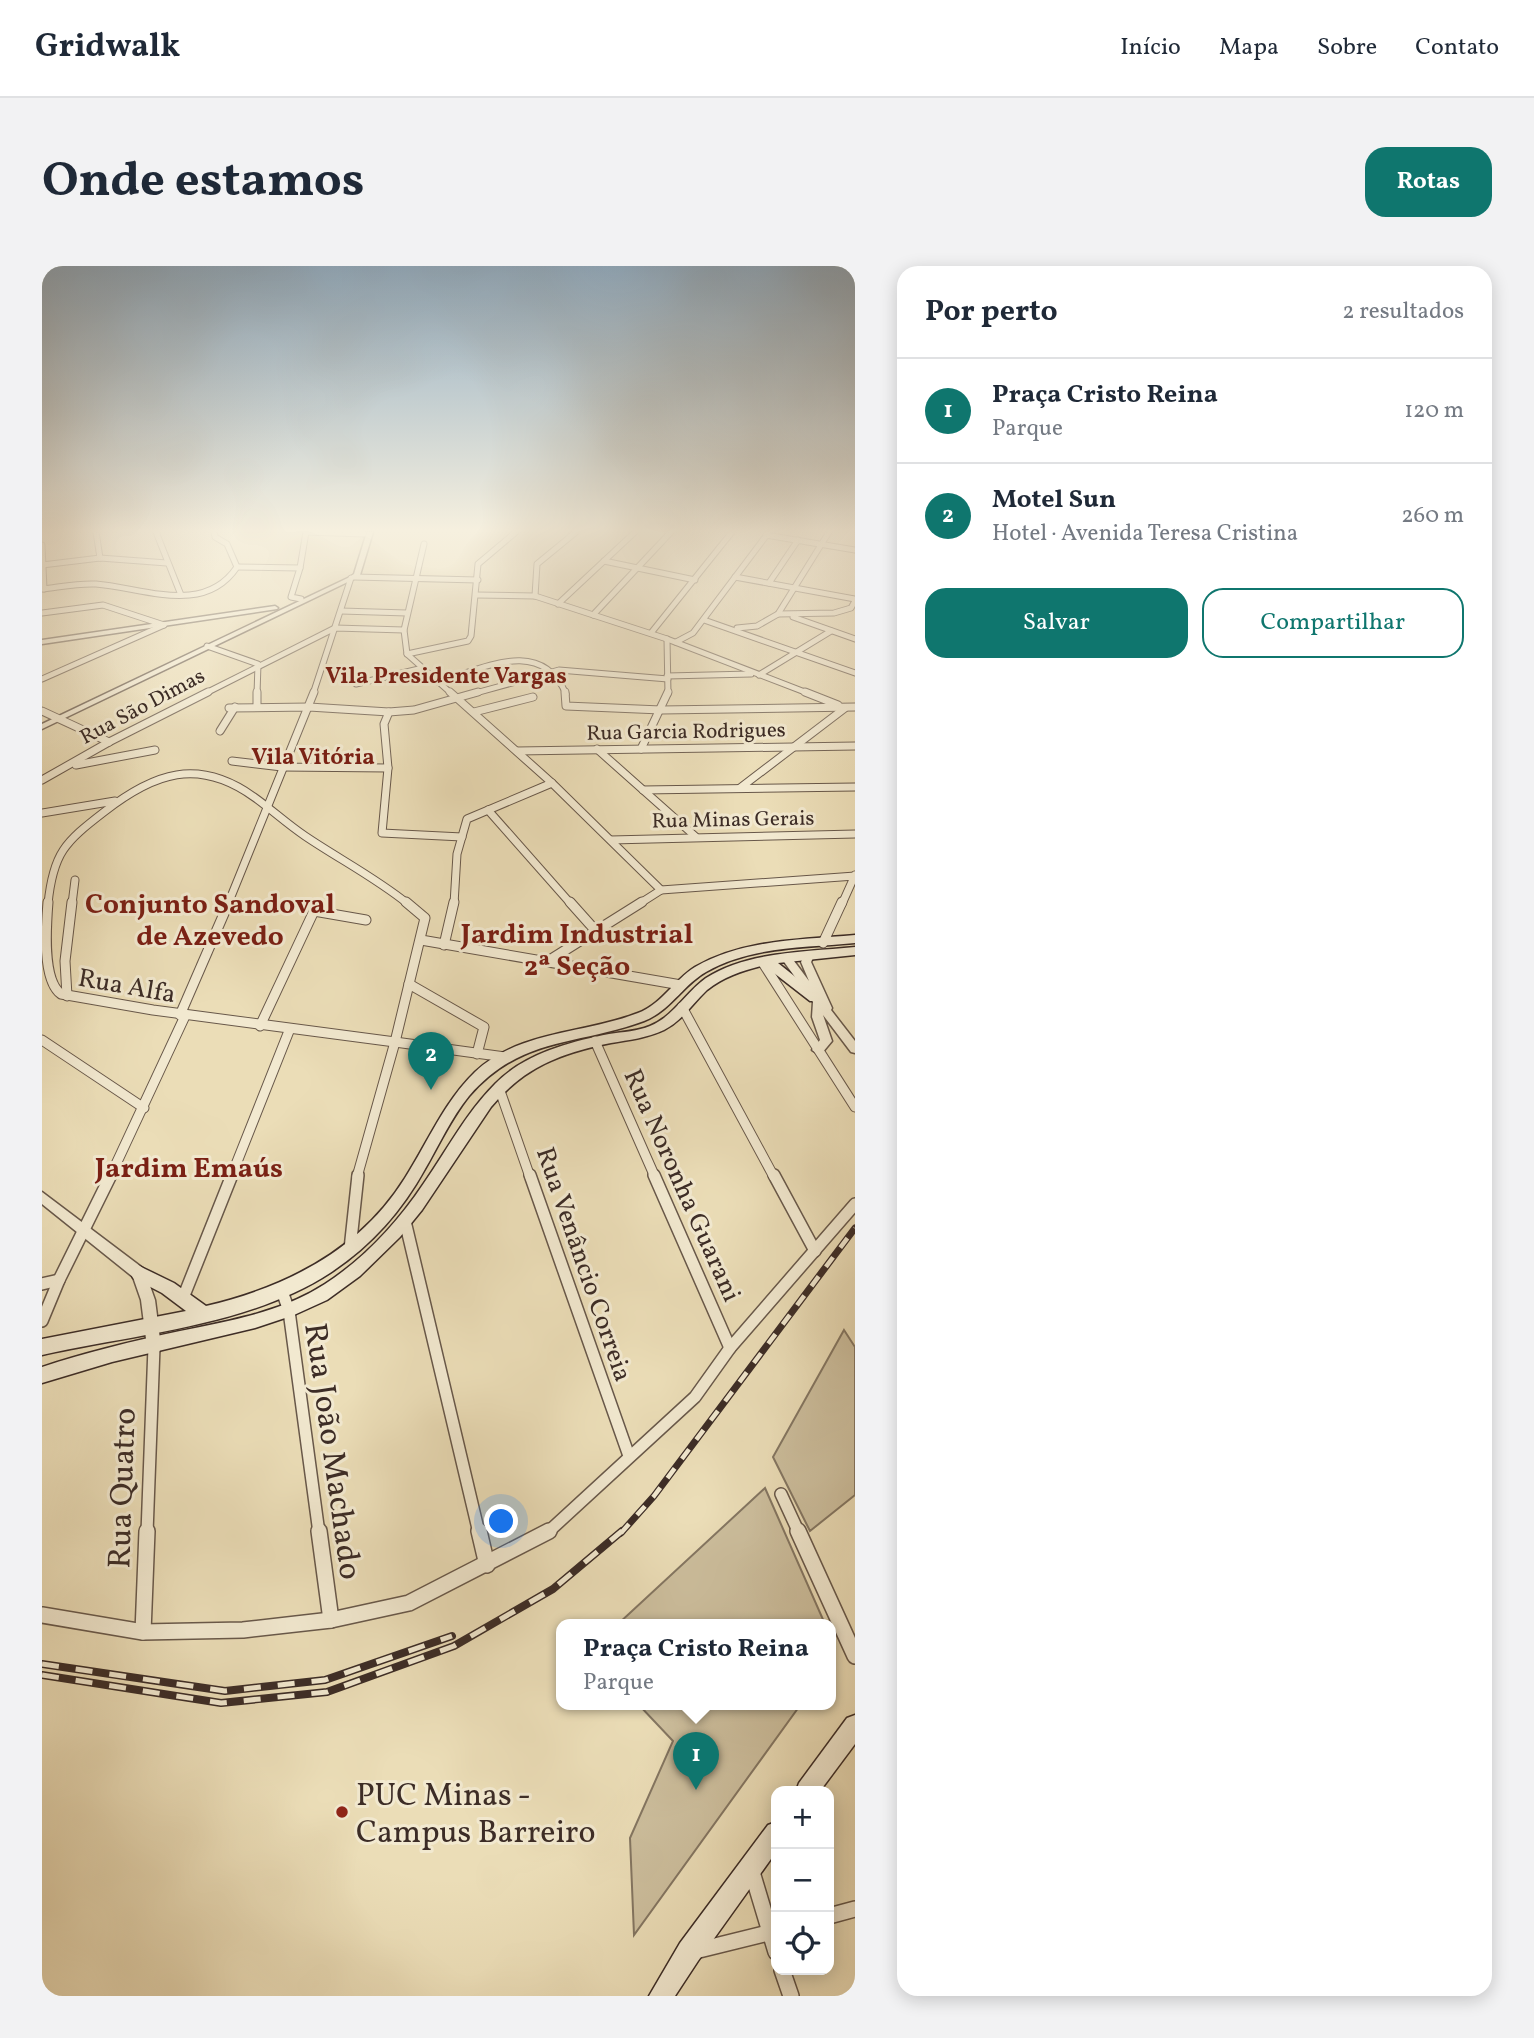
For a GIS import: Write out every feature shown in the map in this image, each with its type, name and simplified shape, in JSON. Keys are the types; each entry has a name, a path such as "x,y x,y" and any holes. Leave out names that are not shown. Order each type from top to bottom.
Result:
{"main road":[{"path":"42,1347 204,1314 282,1290 321,1271 350,1249 394,1206 463,1095 482,1074 505,1057 548,1038 640,1017 666,1003 681,985 719,959 773,948 855,939"},
{"path":"787,959 790,954 817,948 823,943"},
{"path":"42,1375 95,1358 154,1347 289,1311 321,1295 356,1271 405,1221 476,1116 514,1073 554,1054 595,1041 654,1030 668,1022 712,980 732,971 765,962 855,951"},
{"path":"765,962 816,1000"},
{"path":"139,1273 184,1298 204,1314"},
{"path":"811,1786 855,1726"},
{"path":"661,1996 689,1952 771,1840"}],"street":[{"path":"127,613 164,625"},
{"path":"42,642 254,613"},
{"path":"42,727 274,613"},
{"path":"42,1321 59,1280 144,1108 268,810 282,767 309,707 340,613"},
{"path":"398,613 407,613 404,630 407,654 552,783 661,890"},
{"path":"407,654 468,640 471,636 474,613"},
{"path":"586,613 676,642 845,707"},
{"path":"651,633 668,613"},
{"path":"676,642 694,633 709,613"},
{"path":"789,616 835,613"},
{"path":"733,629 757,626 778,614 855,639"},
{"path":"704,620 855,673"},
{"path":"42,680 164,625"},
{"path":"335,628 404,630"},
{"name":"Rua São Dimas","path":"42,780 258,664 335,628"},
{"path":"220,731 232,707 309,707 389,712 414,710 550,671 574,669 667,678 757,674 831,631"},
{"path":"640,749 668,693 667,639"},
{"path":"207,646 258,664 257,706"},
{"path":"438,682 517,661 535,661 550,671 567,695 566,706 661,710 855,707"},
{"path":"356,684 423,668"},
{"path":"474,712 533,697"},
{"path":"739,789 845,707"},
{"path":"42,711 109,742"},
{"path":"389,712 384,724 388,768 382,833 462,837"},
{"name":"Rua Garcia Rodrigues","path":"517,751 855,746"},
{"path":"67,766 155,750"},
{"path":"597,750 696,838"},
{"path":"232,761 282,767 388,768"},
{"name":"Rua Alfa","path":"395,1042 425,918 399,893 304,835 232,782 198,773 159,778 119,800 67,842 54,863 47,914 46,970 48,983 57,993 182,1016 505,1057"},
{"path":"444,945 454,911 455,867 467,819 552,783"},
{"path":"643,790 855,787"},
{"path":"42,813 119,800"},
{"path":"488,810 595,930"},
{"name":"Rua Minas Gerais","path":"611,840 855,834"},
{"path":"548,961 661,890 855,875 823,943"},
{"path":"66,996 65,961 75,880"},
{"path":"260,1026 314,911 366,920"},
{"path":"421,940 681,985"},
{"path":"809,956 806,962 832,1019"},
{"path":"787,959 855,1049"},
{"path":"765,962 855,1107"},
{"path":"409,984 484,1027 477,1054"},
{"path":"816,1000 826,1041 818,1049"},
{"path":"682,1007 815,1251"},
{"path":"184,1298 289,1031"},
{"path":"42,1040 144,1108"},
{"name":"Rua Noronha Guarani","path":"595,1041 730,1348"},
{"path":"350,1249 353,1201 359,1167 395,1042"},
{"name":"Rua Venâncio Correia","path":"499,1088 629,1456"},
{"path":"42,1197 139,1273 152,1324 154,1347"},
{"path":"42,1615 143,1632 243,1630 331,1620 410,1602 487,1565 548,1532 695,1397 730,1348 855,1204"},
{"path":"405,1221 487,1565"},
{"path":"42,1284 59,1280"},
{"name":"Rua João Machado","path":"282,1290 289,1311 331,1620"},
{"name":"Rua Quatro","path":"143,1632 154,1347"},
{"path":"781,1494 855,1656"},
{"path":"751,1868 771,1926"},
{"path":"834,1915 855,1909"},
{"path":"689,1952 771,1932"},
{"path":"784,1975 791,1996"}],"shaded area":[{"path":"844,1330 855,1347 855,1495 810,1531 773,1457"},
{"path":"765,1488 823,1619 623,1619"},
{"path":"644,1710 797,1710 634,1935 630,1838 673,1741"}],"railway":[{"path":"621,1533 654,1496 855,1228"},
{"path":"42,1675 221,1703 327,1692 454,1646 553,1589 622,1531"},
{"path":"42,1664 225,1691 325,1680 452,1636"}],"place":[{"name":"Motel Sun","path":"431,1090"},
{"name":"Praça Cristo Reina","path":"696,1790"},
{"name":"PUC Minas - Campus Barreiro","path":"342,1812"}],"district":[{"name":"Vila Presidente Vargas","path":"446,675"},
{"name":"Vila Vitória","path":"313,756"},
{"name":"Conjunto Sandoval de Azevedo","path":"210,919"},
{"name":"Jardim Industrial 2ª Seção","path":"577,949"},
{"name":"Jardim Emaús","path":"189,1167"}]}
